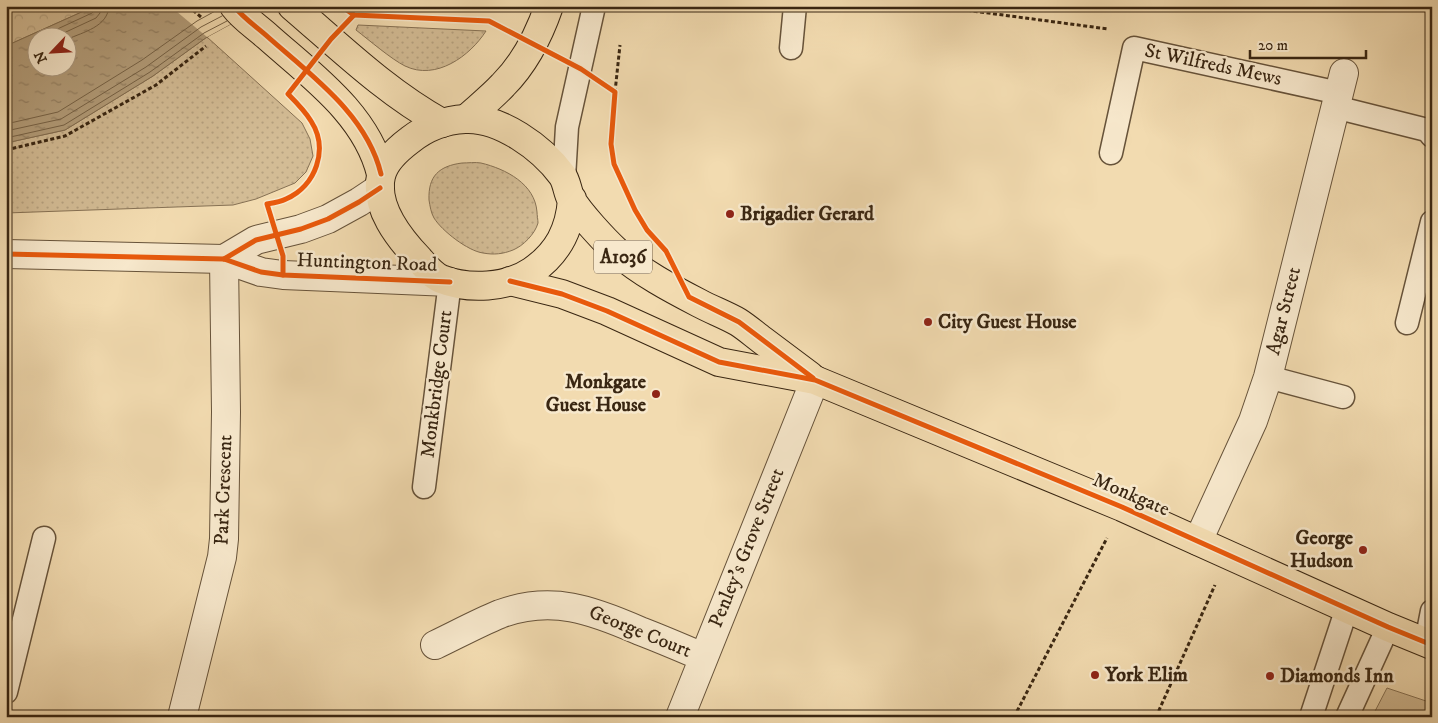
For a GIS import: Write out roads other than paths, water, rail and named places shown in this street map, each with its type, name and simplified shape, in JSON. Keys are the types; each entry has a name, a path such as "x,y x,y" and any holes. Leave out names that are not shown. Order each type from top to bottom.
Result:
{"main road":[{"name":"A1036","path":"292,6 367,72 417,109 454,121 486,122 505,129 535,147 553,163 568,189 614,249 633,265 656,281 739,322 815,380"},
{"path":"380,181 387,164 398,150 415,136 454,121 502,86 520,66 533,45 550,6"},
{"name":"A1036","path":"239,11 349,111 369,140 378,162 387,215 397,234 427,268 438,277 450,282 486,286 510,281 528,274 545,262 556,249 566,232 571,214 568,189"},
{"name":"A1036","path":"510,281 562,294 607,311 719,362 815,380"},
{"name":"Monkgate","path":"815,380 1122,507 1429,644"}],"street":[{"name":"Agar Street","path":"1198,541 1253,421 1268,377 1339,91"},
{"name":"Huntington Road","path":"224,259 256,240 301,229 328,219 359,202 380,181"},
{"name":"Huntington Road","path":"6,254 224,259 261,272 283,275 450,282"},
{"name":"Park Crescent","path":"182,717 222,556 224,539 226,412 224,259"},
{"name":"Penley's Grove Street","path":"680,717 815,380"},
{"name":"George Court","path":"435,645 501,614 530,607 555,605 580,608 601,614 703,657"}],"lane":[{"path":"568,189 567,128 594,6"},
{"path":"791,48 795,6"},
{"name":"St Wilfreds Mews","path":"1112,153 1134,48 1339,91"},
{"path":"1339,91 1428,130 1432,136"},
{"path":"1406,323 1432,222"},
{"name":"Monkbridge Court","path":"424,486 450,282"},
{"path":"1268,377 1343,397"},
{"path":"6,692 44,538"},
{"path":"1311,717 1347,608"},
{"path":"1429,644 1432,611"},
{"path":"1347,717 1388,627"}],"water":[{"path":"95,6 264,6 207,37 153,76 65,130 6,143 6,46 28,36 28,78 78,78 78,28 46,28"}],"place":[{"name":"Brigadier Gerard","path":"730,214"},
{"name":"City Guest House","path":"928,322"},
{"name":"Monkgate Guest House","path":"656,394"},
{"name":"George Hudson","path":"1363,550"},
{"name":"York Elim","path":"1095,675"},
{"name":"Diamonds Inn","path":"1270,676"}]}
